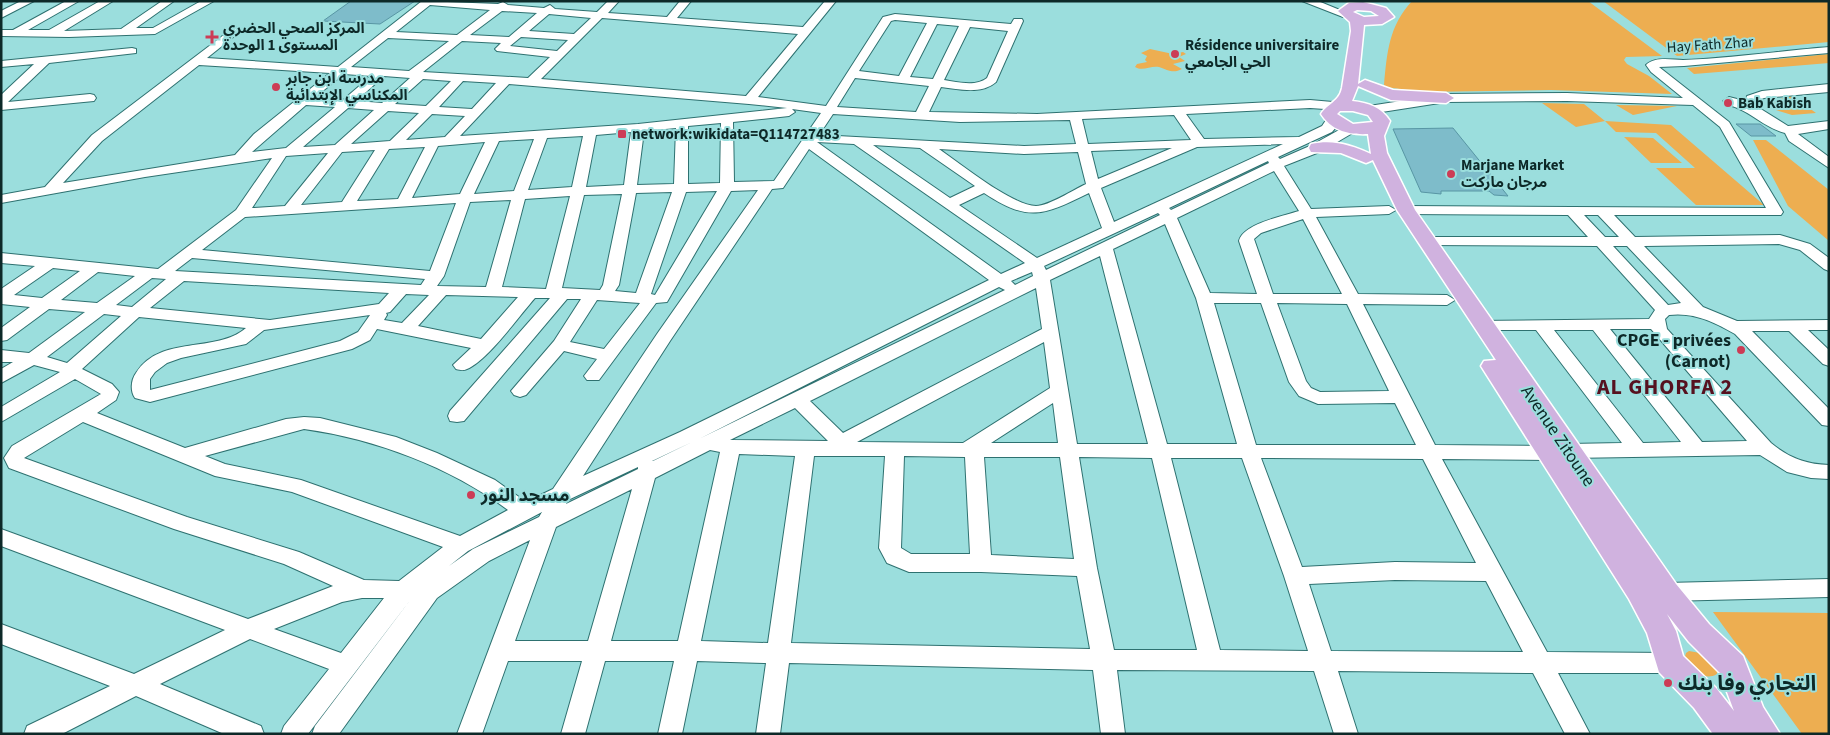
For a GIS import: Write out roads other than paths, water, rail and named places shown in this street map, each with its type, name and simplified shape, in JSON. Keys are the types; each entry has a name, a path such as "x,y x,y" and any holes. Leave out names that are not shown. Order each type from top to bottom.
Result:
{"main road":[{"path":"1339,118 1350,88 1358,32 1356,8 1385,12"},
{"name":"Avenue Zitoune","path":"1385,12 1372,34 1365,85 1375,116 1378,149 1397,210 1425,241 1482,325 1560,452 1647,605 1661,631 1675,664 1720,716 1732,734"},
{"path":"1365,85 1399,96 1446,98"},
{"path":"1339,118 1366,129 1375,116"},
{"path":"1339,118 1375,116"},
{"name":"Avenue Zitoune","path":"1339,118 1366,158 1397,210 1447,300 1666,592 1694,627 1732,665 1751,715 1764,734"},
{"path":"1310,144 1344,148 1366,158"},
{"path":"1716,649 1700,641 1684,638 1675,638 1669,642 1675,664 1713,691 1724,691 1732,688 1736,682 1736,674"}],"street":[{"path":"1,15 29,1"},
{"path":"15,34 74,1"},
{"path":"50,34 108,1"},
{"path":"124,32 169,1"},
{"path":"1,33 50,34 156,31 209,1"},
{"path":"557,54 500,49 558,1"},
{"path":"531,82 557,54 614,1"},
{"path":"670,20 686,1"},
{"path":"749,100 831,1"},
{"path":"1307,1 1356,8"},
{"path":"1327,1 1356,8"},
{"path":"239,158 250,144 429,2 503,5 546,11 807,31"},
{"path":"290,209 338,149 415,76 459,38 503,5"},
{"path":"241,213 464,200 578,191 727,185 778,185 829,110 887,18 1017,24 992,80 986,85 973,87 938,81 852,74"},
{"path":"904,78 934,20"},
{"path":"922,115 966,23"},
{"path":"51,188 96,138 237,30"},
{"path":"385,35 459,38 576,37"},
{"name":"Hay Fath Zhar","path":"1700,102 1652,66 1658,63 1684,63 1829,50"},
{"path":"1,64 132,51"},
{"path":"1,104 45,60"},
{"path":"195,61 415,76 506,80 749,100 829,110 922,115 1015,119 1292,106 1314,110 1339,118 1310,144 1273,159 687,437 560,494 461,544 404,589 294,734"},
{"path":"1,377 34,358 102,308 189,253 241,213 286,152 381,73"},
{"path":"347,206 389,145 460,78"},
{"path":"449,141 506,80"},
{"path":"1750,106 1751,99 1762,95 1829,88"},
{"path":"1375,116 1384,114 1396,106 1446,98 1567,97 1728,103 1750,106 1778,126 1790,130 1829,125"},
{"path":"1,104 90,98"},
{"path":"304,101 474,113"},
{"path":"1401,397 1318,398 1305,392 1298,382 1282,335 1267,300 1248,248 1247,237 1256,230 1307,213 1397,210 1776,212 1725,125 1700,102"},
{"path":"1,199 51,188 286,152 638,128 727,118 829,110"},
{"path":"1178,112 1199,142"},
{"path":"1076,117 1082,147 1108,238 1210,661"},
{"path":"593,376 651,298 727,185 727,118"},
{"path":"651,298 681,187 682,124"},
{"path":"520,391 560,345 599,294 611,285 630,189 638,128"},
{"path":"1805,129 1829,137"},
{"path":"1790,130 1794,138 1829,164"},
{"path":"458,416 558,292 590,131"},
{"path":"493,291 520,196 542,135"},
{"path":"406,329 439,283 464,200 494,138"},
{"path":"809,140 856,140 1016,150 1199,142 1310,144"},
{"path":"809,140 1008,286"},
{"path":"856,140 949,204 1039,271 1051,331 1070,451 1086,568 1104,660 1113,734"},
{"path":"402,204 433,142"},
{"path":"922,144 1009,203 1035,210 1047,208 1093,186 1199,142"},
{"path":"1273,159 1307,213 1353,300 1428,451 1578,734"},
{"path":"469,734 548,520 560,494 769,184"},
{"path":"949,204 985,187"},
{"path":"1164,211 1204,298 1249,452 1295,576 1346,734"},
{"path":"1572,211 1601,242 1660,317 1664,336 1764,448 1783,463 1800,470 1825,476"},
{"path":"1602,211 1698,311"},
{"path":"1425,241 1631,242 1780,239 1805,247 1829,266"},
{"path":"189,253 264,261 384,269 439,283 493,291 599,294 689,302"},
{"path":"1,258 180,276 401,289 425,290 439,283"},
{"path":"1,298 48,264"},
{"path":"1,336 94,268"},
{"path":"1,416 73,370 135,312 180,276"},
{"path":"324,734 429,592 481,555 548,520 646,474 720,445 798,400 1008,286"},
{"path":"258,325 248,336 237,341 180,353 153,363 145,371 141,394 150,396 346,345 364,336 384,308 401,289"},
{"path":"462,365 485,345 532,292"},
{"path":"1,298 258,325 384,308"},
{"path":"1204,298 1447,300"},
{"path":"1482,325 1597,324 1660,317 1685,308 1698,311 1734,326 1829,420"},
{"path":"373,323 485,345"},
{"path":"1597,324 1696,448"},
{"path":"1792,324 1829,360"},
{"path":"1542,325 1637,449"},
{"path":"1734,326 1829,325"},
{"path":"835,445 1051,331"},
{"path":"560,345 609,356"},
{"path":"1,356 34,358 73,370 110,392 110,396 104,401 19,451 14,458 16,463 172,520 290,558 362,589"},
{"path":"970,450 1060,390"},
{"path":"798,400 835,445"},
{"path":"82,414 230,473 294,484 461,544"},
{"path":"185,455 286,426 304,423 320,425 389,442 430,458 488,485 524,511"},
{"path":"687,437 720,445 805,449 835,445 895,449 1160,452 1560,452 1764,448"},
{"path":"670,734 687,651 720,445"},
{"path":"768,734 805,449"},
{"path":"895,449 890,548 895,557 910,563 981,563 1086,568"},
{"path":"970,450 981,563"},
{"path":"573,734 653,452"},
{"path":"1,537 346,665"},
{"path":"1295,576 1394,571 1492,572"},
{"path":"1666,592 1829,588"},
{"path":"36,734 248,629 340,593 362,589 404,589 429,592"},
{"path":"1,634 136,685 252,734"},
{"path":"499,651 687,651 1104,660 1675,664"}],"place":[{"name":"المركز الصحي الحضري المستوى 1 الوحدة","path":"212,37"},
{"name":"Résidence universitaire الحي الجامعي","path":"1175,54"},
{"name":"مدرسة ابن جابر المكناسي الإبتدائية","path":"276,87"},
{"name":"Bab Kabish","path":"1728,103"},
{"name":"network:wikidata=Q114727483","path":"622,134"},
{"name":"Marjane Market مرجان ماركت","path":"1451,174"},
{"name":"CPGE - privées (Carnot)","path":"1741,350"},
{"name":"مسجد النور","path":"471,495"},
{"name":"التجاري وفا بنك","path":"1668,683"}],"district":[{"name":"AL GHORFA 2","path":"1665,387"}]}
